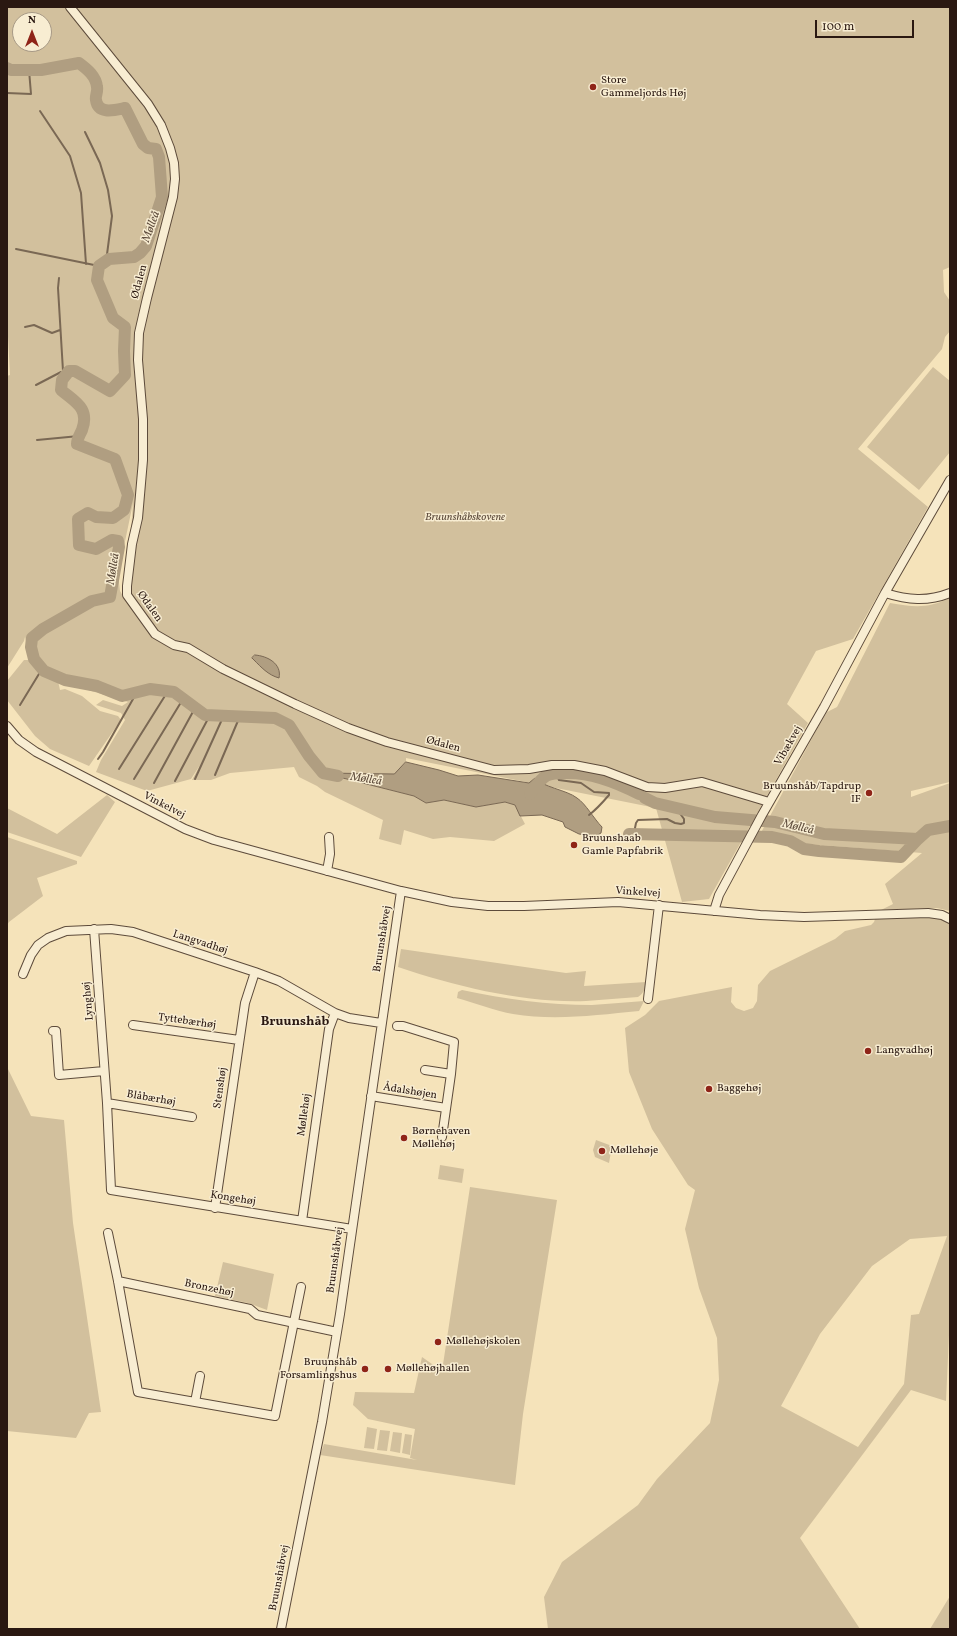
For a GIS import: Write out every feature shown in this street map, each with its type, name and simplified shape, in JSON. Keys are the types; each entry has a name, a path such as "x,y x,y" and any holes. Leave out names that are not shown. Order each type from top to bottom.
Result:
{"street":[{"name":"Ødalen","path":"70,7 148,104 161,125 174,163 174,197 147,298 140,333 138,360 143,419 143,460 138,518 132,544 127,590 127,595 155,634 174,645 188,648 223,669 295,704 348,728 387,742 494,770 529,769 552,765 574,765 605,771 647,787 665,788 702,782 769,802"},
{"name":"Vibækvej","path":"714,911 719,895 769,802 824,707 885,593 950,480"},
{"path":"885,593 914,600 938,598 950,593"},
{"name":"Vinkelvej","path":"7,726 20,740 36,752 185,829 214,840 327,871 401,891 452,902 488,906 524,906 593,902 659,905 760,915 804,917 928,913 942,915 950,919"},
{"path":"327,871 330,854 329,837"},
{"name":"Bruunshåbvej","path":"281,1629 322,1422 337,1332 370,1096 401,891"},
{"path":"648,999 659,905"},
{"name":"Lynghøj","path":"94,929 102,1020 111,1190"},
{"name":"Langvadhøj","path":"23,974 31,955 38,945 48,938 66,931 111,929 133,932 279,981 335,1013 349,1018 381,1023"},
{"name":"Stenshøj","path":"215,1208 245,1002 255,972"},
{"name":"Møllehøj","path":"302,1221 328,1029 335,1013"},
{"name":"Tyttebærhøj","path":"133,1025 239,1040"},
{"name":"Ådalshøjen","path":"397,1026 403,1026 454,1042 442,1137"},
{"path":"53,1031 56,1031 59,1075 104,1072"},
{"path":"425,1070 451,1074"},
{"name":"Ådalshøjen","path":"370,1096 446,1108"},
{"name":"Blåbærhøj","path":"107,1103 192,1117"},
{"name":"Kongehøj","path":"111,1190 215,1208 352,1228"},
{"path":"108,1234 138,1392 275,1416 301,1287"},
{"name":"Bronzehøj","path":"118,1281 250,1309 257,1315 337,1332"},
{"path":"195,1402 200,1376"}],"green space":[{"name":"Bruunshåbskovene","path":"7,7 950,7 950,267 943,270 944,292 950,301 950,331 945,337 942,349 858,449 928,507 853,639 816,651 787,704 808,723 709,899 682,902 656,808 406,758 406,762 395,774 325,774 414,796 426,803 444,800 476,807 505,802 515,805 525,824 494,841 450,837 433,839 404,830 401,845 379,839 383,820 325,792 299,777 294,767 230,773 211,780 192,780 200,765 191,779 147,791 96,772 101,760 125,720 121,713 96,705 103,700 122,706 128,702 58,681 60,690 65,689 82,696 100,711 118,716 121,720 89,766 50,749 35,736 7,700 7,681 24,660 28,660 38,672 53,678 40,669 33,661 25,637 7,668 7,376 10,375 7,317","holes":["133,503 126,601 120,591 118,575"]},
{"path":"933,367 950,381 950,452 919,490 867,447"},
{"path":"950,598 950,782 911,791 911,797 950,783 950,911 937,908 881,910 893,904 885,884 922,853 757,840 827,712 837,707 890,603 920,606 942,602"},
{"path":"107,795 115,802 81,857 7,832 7,808 57,834"},
{"path":"7,837 77,861 77,864 37,878 43,896 7,925"},
{"path":"925,916 950,922 950,1313 946,1401 911,1390 800,1538 860,1629 548,1629 544,1597 562,1562 638,1505 657,1479 710,1423 719,1380 717,1338 699,1288 685,1229 695,1190 688,1185 652,1129 629,1072 625,1028 645,1015 659,1001 732,987 731,1002 736,1008 744,1011 753,1008 757,1001 758,985 770,971 835,939 845,931 871,925 875,919","holes":["947,1236 919,1314 911,1315 904,1384 858,1447 781,1406 820,1334 872,1266 910,1239"]},
{"path":"401,949 566,973 586,971 584,986 646,982 644,991 638,997 586,1001 562,1001 515,996 467,987 398,967"},
{"path":"462,990 510,999 559,1004 592,1005 644,1001 639,1011 592,1016 544,1017 506,1013 457,998 458,992"},
{"path":"7,1067 31,1116 64,1120 73,1223 101,1412 89,1413 76,1438 7,1431"},
{"path":"596,1140 612,1146 609,1163 595,1157 593,1150"},
{"path":"440,1165 464,1169 462,1183 438,1179"},
{"path":"470,1187 557,1200 523,1414 515,1485 320,1455 324,1444 417,1460 410,1458 415,1429 368,1419 353,1405 355,1392 414,1393 422,1357 442,1371"},
{"path":"223,1262 274,1274 267,1310 248,1303 215,1296"},
{"path":"367,1427 377,1429 374,1449 364,1448"},
{"path":"380,1430 390,1431 387,1451 377,1450"},
{"path":"393,1432 402,1433 400,1453 390,1451"},
{"path":"405,1434 412,1435 410,1455 402,1453"},
{"path":"950,1596 950,1629 930,1629"}],"water":[{"path":"255,655 265,657 273,662 278,669 279,678 268,673 259,665 252,658"},
{"path":"406,762 458,776 478,775 529,783 535,778 543,784 573,795 587,808 602,827 601,833 596,836 579,834 565,827 563,822 542,815 520,816 515,805 505,802 476,807 444,800 426,803 414,796 323,773 394,774"}],"waterway":[{"name":"Mølleå","path":"7,68 11,70 41,70 79,63 91,73 95,79 97,89 97,105 103,110 117,110 125,108 143,144 148,148 156,149 159,157 162,197 146,246 140,253 134,257 109,259 99,266 97,280 113,318 125,327 125,375 110,391 75,371 69,371 62,380 61,390 76,402 83,411 84,422 77,444 115,459 128,495 124,510 113,518 96,517 88,513 78,519 79,545 96,549 112,540 118,541 119,547 110,597 92,601 43,629 32,638 31,647 34,659 44,671 65,680 97,686 122,696 150,689 174,692 205,715 275,718 289,725 309,756 323,773 338,776"},
{"path":"7,93 31,94 29,70"},
{"path":"40,111 70,156 81,193 86,264"},
{"path":"85,132 100,163 108,190 112,216 106,262"},
{"path":"16,249 99,266"},
{"path":"59,278 58,288 63,371"},
{"path":"25,327 34,325 52,333 60,330"},
{"path":"36,385 61,372 69,371"},
{"path":"37,440 79,436"},
{"path":"20,705 42,669"},
{"path":"119,769 168,691"},
{"path":"98,759 137,692"},
{"path":"134,779 183,699"},
{"path":"154,783 195,708"},
{"path":"175,781 210,715"},
{"path":"195,779 224,715"},
{"path":"215,775 240,716"},
{"path":"556,773 559,780 581,783 594,792 609,793 602,803 589,815"},
{"name":"Mølleå","path":"530,794 539,782 546,776 565,773 594,776 639,794"},
{"name":"Mølleå","path":"645,798 655,803 715,817 775,822 824,834 918,839"},
{"path":"634,833 638,820 667,819 675,823 684,823 684,819 679,812 680,808"},
{"path":"629,834 772,837 790,841 804,849 901,857 928,830 950,826"}],"place":[{"name":"Store Gammeljords Høj","path":"593,87"},
{"name":"Bruunshåb/Tapdrup IF","path":"869,793"},
{"name":"Bruunshaab Gamle Papfabrik","path":"574,845"},
{"name":"Langvadhøj","path":"868,1051"},
{"name":"Baggehøj","path":"709,1089"},
{"name":"Børnehaven Møllehøj","path":"404,1138"},
{"name":"Møllehøje","path":"602,1151"},
{"name":"Møllehøjskolen","path":"438,1342"},
{"name":"Bruunshåb Forsamlingshus","path":"365,1369"},
{"name":"Møllehøjhallen","path":"388,1369"}],"district":[{"name":"Bruunshåb","path":"295,1023"}]}
